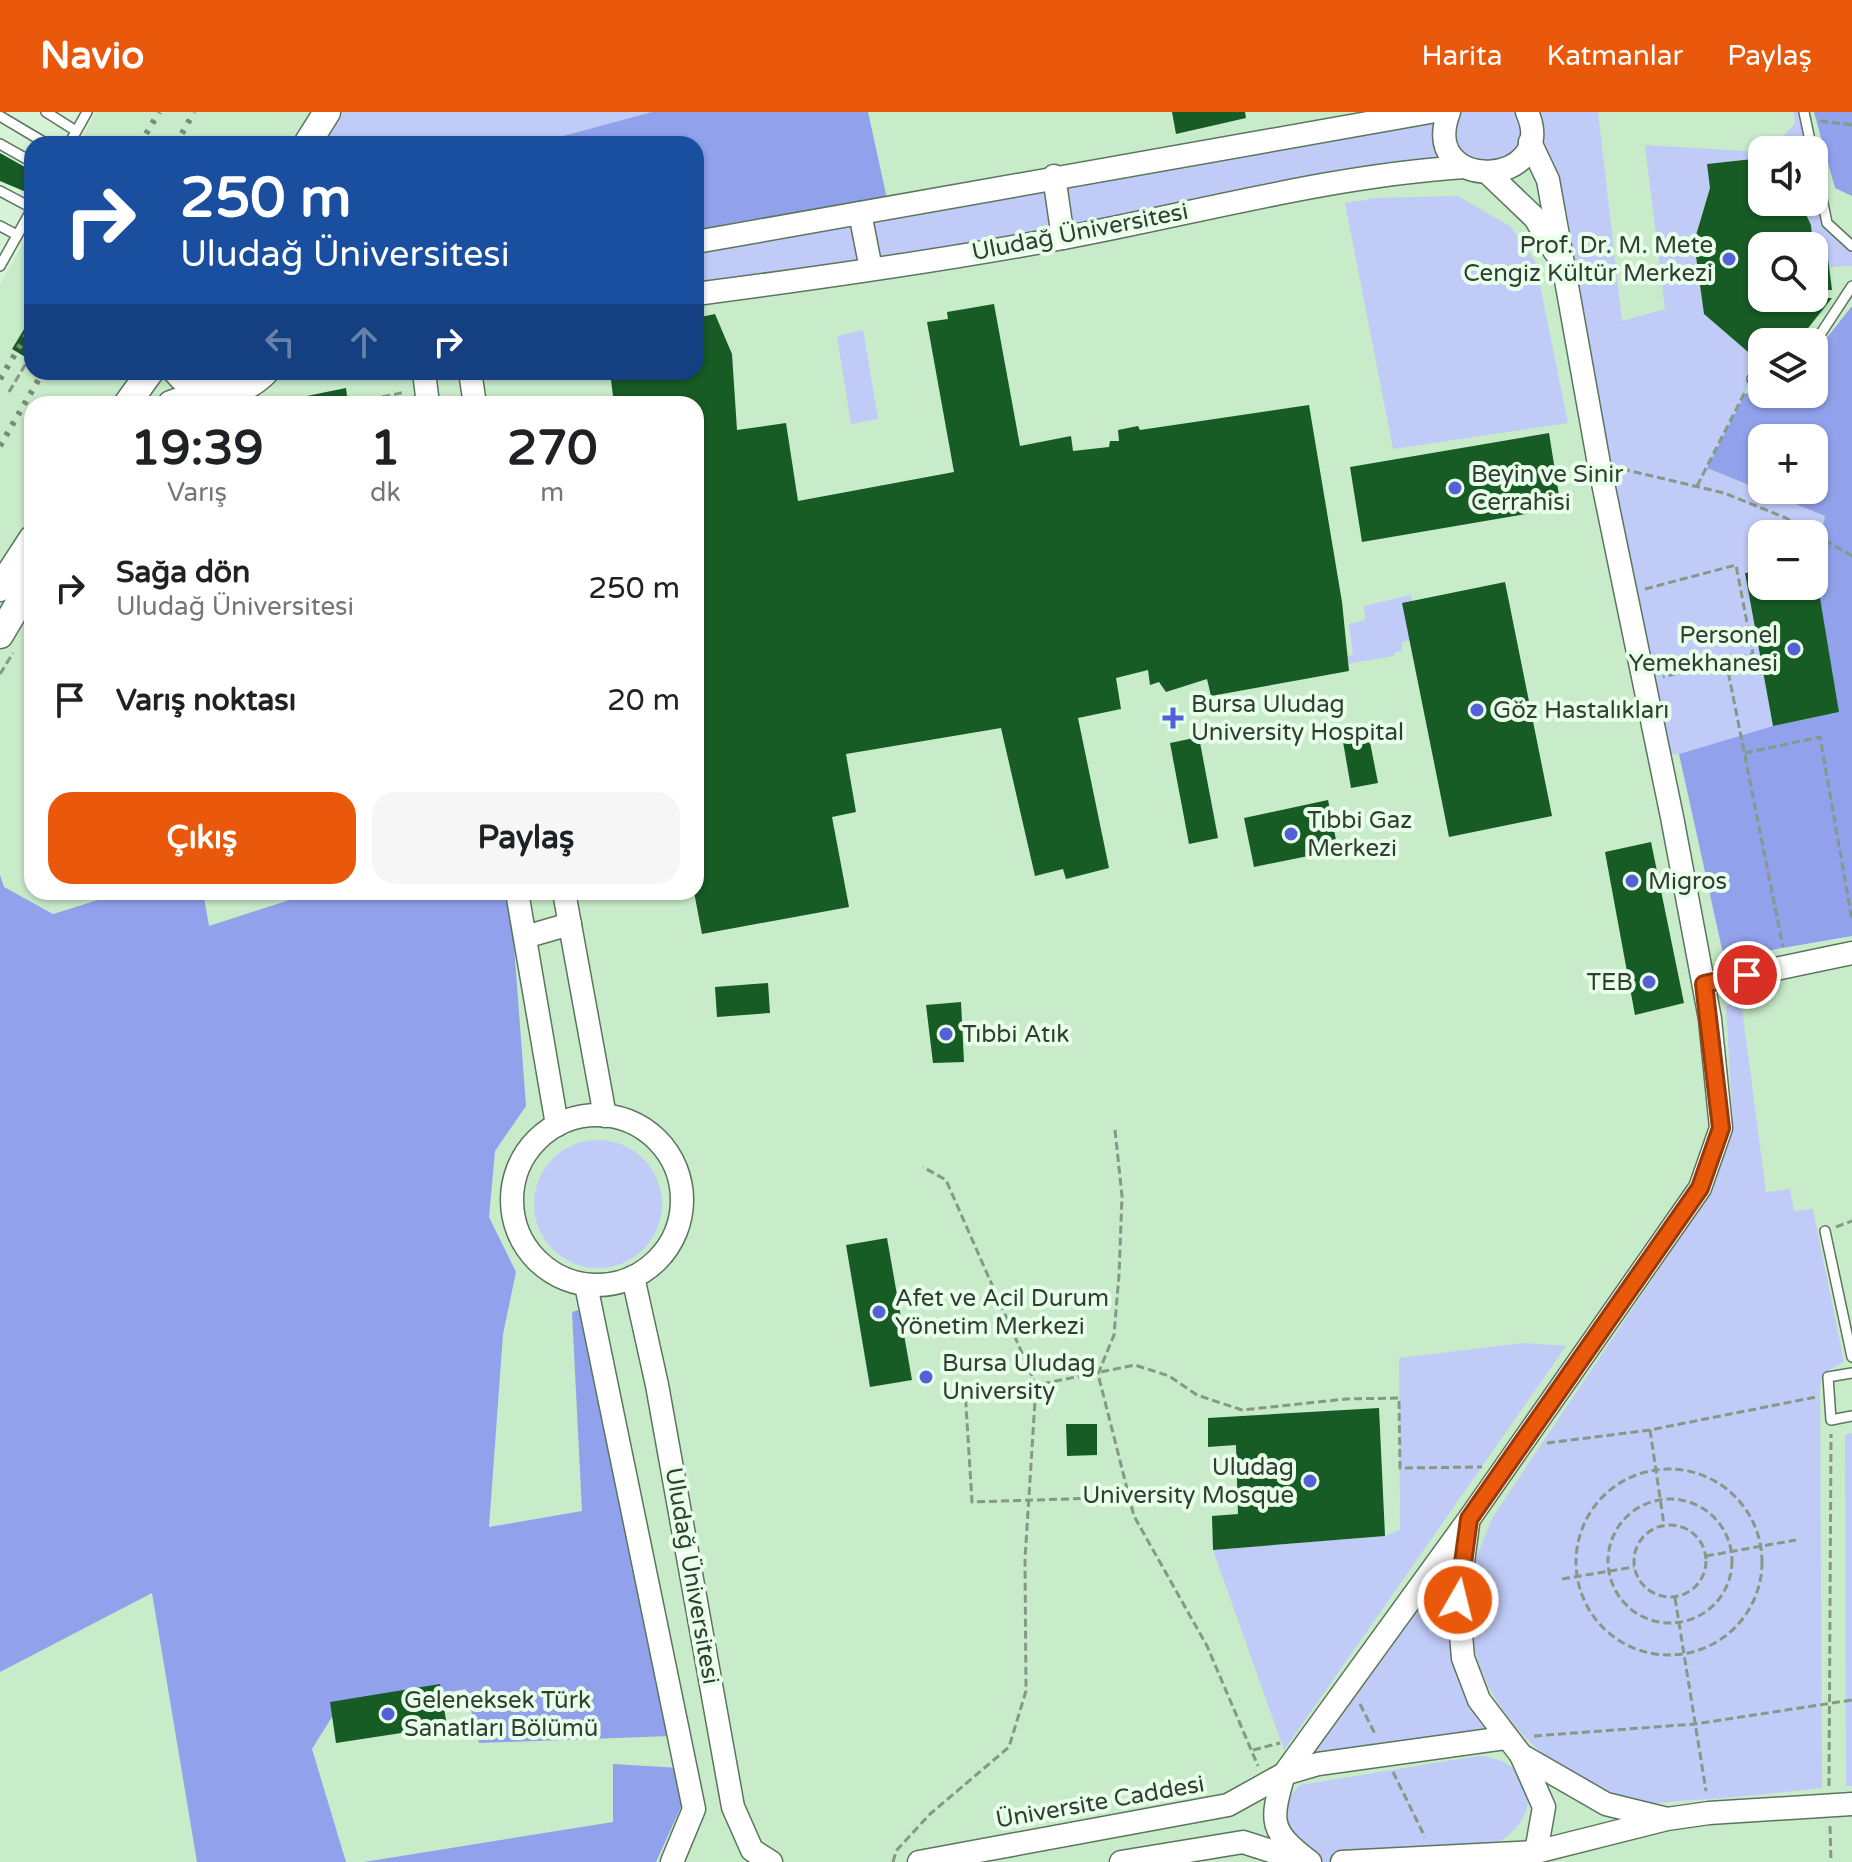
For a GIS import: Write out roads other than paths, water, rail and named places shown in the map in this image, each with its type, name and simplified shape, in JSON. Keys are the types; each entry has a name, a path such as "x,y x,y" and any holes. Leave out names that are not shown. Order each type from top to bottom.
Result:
{"main road":[{"path":"312,136 327,112"},
{"path":"187,380 207,391 230,392 254,380"},
{"path":"193,396 207,391"},
{"path":"0,588 24,551"},
{"path":"0,635 24,594"}],"street":[{"path":"704,241 1054,176 1430,112"},
{"path":"1449,112 1444,134 1448,147 1464,167"},
{"name":"Uludağ Üniversitesi","path":"1527,112 1530,142 1548,180 1599,464 1704,984 1721,1128 1700,1188 1469,1519 1458,1600 1463,1658 1479,1700 1521,1755 1606,1804 1667,1819"},
{"path":"1489,174 1515,165 1530,142"},
{"name":"Uludağ Üniversitesi","path":"704,293 1063,238 1301,188 1417,170 1464,167 1489,174 1535,218 1563,267"},
{"path":"1054,176 1063,238"},
{"path":"860,213 871,269"},
{"path":"518,900 557,1125"},
{"path":"566,900 605,1116"},
{"path":"525,937 570,924"},
{"path":"1704,984 1852,953"},
{"path":"580,1116 605,1116 628,1121 649,1133 665,1150 678,1174 685,1199 669,1246 633,1277 610,1284 586,1285 560,1276 538,1262 512,1216 513,1189 520,1163 535,1141 557,1125 580,1116"},
{"name":"Uludağ Üniversitesi","path":"633,1277 657,1385 733,1807 752,1850 771,1862"},
{"name":"Uludağ Üniversitesi","path":"586,1285 694,1809 672,1862"},
{"path":"1307,1862 1281,1840 1272,1814 1275,1779 1469,1519"},
{"path":"1275,1779 1318,1764 1505,1738"},
{"path":"1521,1755 1544,1807 1534,1857"},
{"name":"Üniversite Caddesi","path":"919,1862 1228,1805 1275,1779"},
{"name":"Uludağ Üniversitesi","path":"1342,1862 1534,1857 1667,1819 1709,1813 1852,1804"},
{"path":"1121,1862 1243,1842 1307,1862"}],"lane":[{"path":"46,112 76,131"},
{"path":"73,136 87,112"},
{"path":"1805,115 1809,136"},
{"path":"0,116 34,136"},
{"path":"0,144 24,158"},
{"path":"0,191 24,204"},
{"path":"1826,216 1827,223 1852,246"},
{"path":"1,263 24,222"},
{"path":"0,226 17,235"},
{"path":"1824,328 1852,286"},
{"path":"1825,1231 1852,1357"},
{"path":"1852,1373 1828,1377 1831,1420 1852,1416"}],"railway":[{"path":"145,136 159,112"},
{"path":"180,136 194,112"},
{"path":"0,379 24,339"},
{"path":"29,396 38,380"},
{"path":"0,446 24,405"}],"place":[{"name":"Prof. Dr. M. Mete Cengiz Kültür Merkezi","path":"1729,259"},
{"name":"Beyin ve Sinir Cerrahisi","path":"1455,488"},
{"name":"Personel Yemekhanesi","path":"1794,649"},
{"name":"Göz Hastalıkları","path":"1477,710"},
{"name":"Bursa Uludag University Hospital","path":"1173,718"},
{"name":"Tıbbi Gaz Merkezi","path":"1291,834"},
{"name":"Migros","path":"1632,881"},
{"name":"TEB","path":"1649,982"},
{"name":"Tıbbi Atık","path":"946,1034"},
{"name":"Afet ve Acil Durum Yönetim Merkezi","path":"879,1312"},
{"name":"Bursa Uludag University","path":"926,1377"},
{"name":"Uludag University Mosque","path":"1310,1481"},
{"name":"Geleneksek Türk Sanatları Bölümü","path":"388,1714"}]}
